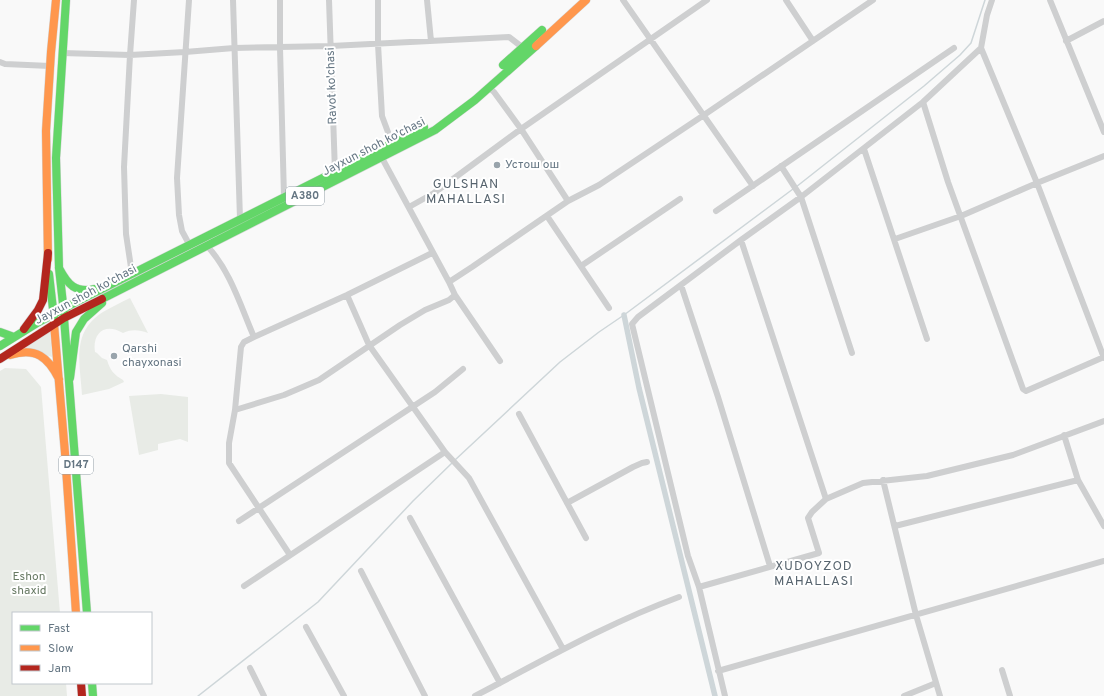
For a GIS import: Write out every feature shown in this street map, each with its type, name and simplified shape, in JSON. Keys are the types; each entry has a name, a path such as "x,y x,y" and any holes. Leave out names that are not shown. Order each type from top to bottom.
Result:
{"main road":[{"path":"54,324 48,253 46,132 56,0"},
{"path":"64,318 59,268 56,158 66,0"},
{"name":"Jayxun shoh ko'chasi","path":"0,346 14,336 64,308 431,124 454,108 576,0"},
{"name":"Jayxun shoh ko'chasi","path":"0,359 64,318 435,130 463,110 489,88 586,0"},
{"path":"23,331 38,310 43,300 48,253"},
{"path":"59,268 66,282 72,287 81,291 92,290 109,285"},
{"path":"70,378 76,332 84,319 113,293"},
{"name":"D147","path":"64,318 70,378 87,612"},
{"name":"D147","path":"54,324 76,612"},
{"path":"0,332 14,336"},
{"path":"0,359 17,352 33,353 44,357 53,366 59,379"},
{"path":"81,684 82,696"},
{"path":"92,684 93,696"}],"street":[{"path":"132,274 126,234 124,167 134,0"},
{"path":"189,0 177,178 179,215 182,231 189,244"},
{"path":"232,0 240,219"},
{"path":"280,0 284,197"},
{"name":"Ravot ko'chasi","path":"329,0 335,172"},
{"path":"378,0 378,44 382,116 392,143"},
{"path":"428,0 431,41"},
{"path":"623,0 753,186"},
{"path":"409,207 434,193 521,129 707,0"},
{"path":"786,0 813,42"},
{"path":"448,282 568,201 599,185 813,42 873,0"},
{"path":"923,102 948,182 1023,389 1026,391 1104,357 1037,183 981,48 987,15 992,0"},
{"path":"1050,0 1104,132"},
{"path":"1066,41 1104,21"},
{"path":"62,53 130,54 234,48 331,46 509,37 522,48"},
{"path":"716,211 954,48"},
{"path":"725,696 699,587 688,556 632,324 800,195 864,149 923,102 981,48"},
{"path":"0,62 5,64 50,66"},
{"path":"489,88 494,92 521,129 568,201"},
{"path":"864,149 927,339"},
{"path":"895,239 961,216 1104,156"},
{"path":"382,158 454,295 500,361"},
{"path":"781,166 800,195 852,353"},
{"path":"581,266 680,199"},
{"path":"547,216 609,308"},
{"path":"741,240 826,499"},
{"path":"207,246 216,255 224,269 254,337"},
{"path":"290,555 229,463 229,443 235,410 241,347 244,342 254,337 347,295 432,253"},
{"path":"681,285 718,397 770,566"},
{"path":"347,295 369,345 444,452 469,478 563,649"},
{"path":"235,410 284,395 319,380 400,325 425,310 449,300 454,295"},
{"path":"239,521 412,408 435,392 463,369"},
{"path":"518,414 586,538"},
{"path":"699,587 819,553 808,518 812,512 826,499 863,483 927,476 1006,457 1104,421"},
{"path":"1064,435 1078,480 1102,515 1104,526"},
{"path":"244,586 444,452"},
{"path":"567,503 633,467 647,462"},
{"path":"883,480 916,615 940,696"},
{"path":"895,526 1078,480"},
{"path":"410,518 500,683"},
{"path":"718,671 1104,561"},
{"path":"361,571 425,696"},
{"path":"475,696 563,649 651,607 679,597"},
{"path":"306,627 344,696"},
{"path":"250,668 264,696"},
{"path":"1002,670 1010,696"},
{"path":"904,696 936,683"}],"green space":[{"path":"130,298 148,333 136,330 123,333 117,330 105,329 98,335 95,345 95,352 107,360 113,372 124,382 109,389 82,395 79,360 82,339 86,329 93,320 103,312"},
{"path":"50,331 52,357 23,347"},
{"name":"Eshon shaxid","path":"5,368 26,369 41,387 60,612 12,612 12,684 66,684 67,696 0,696 0,371"},
{"path":"161,394 188,397 188,442 180,439 158,444 158,450 139,455 129,396"}],"waterway":[{"path":"796,187 924,86 960,55 971,43 985,0"},
{"path":"455,460 560,362 793,189"},
{"path":"624,315 639,388 715,696"},
{"path":"198,696 318,602 413,501 452,463"}],"traffic: fast":[{"path":"64,313 59,268 56,158 66,0"},
{"path":"503,65 542,30"},
{"path":"102,299 435,130 475,100 536,46"},
{"path":"0,346 37,323 76,302 424,127"},
{"path":"59,268 69,283 77,289 95,289"},
{"path":"49,274 54,318"},
{"path":"70,378 76,332 84,319 102,303"},
{"path":"64,318 87,612"},
{"path":"0,332 14,337"},
{"path":"92,684 93,696"}],"traffic: slow":[{"path":"48,259 46,131 56,0"},
{"path":"536,46 586,0"},
{"path":"54,324 76,612"},
{"path":"10,355 27,352 34,353 46,360 55,371 59,379"}],"traffic: jam":[{"path":"24,329 38,310 43,300 48,253"},
{"path":"0,359 64,318 102,299"},
{"path":"81,684 82,696"}],"place":[{"name":"Устош ош","path":"497,165"},
{"name":"Qarshi chayxonasi","path":"114,356"}],"district":[{"name":"GULSHAN MAHALLASI","path":"466,192"},
{"name":"XUDOYZOD MAHALLASI","path":"814,574"}]}
